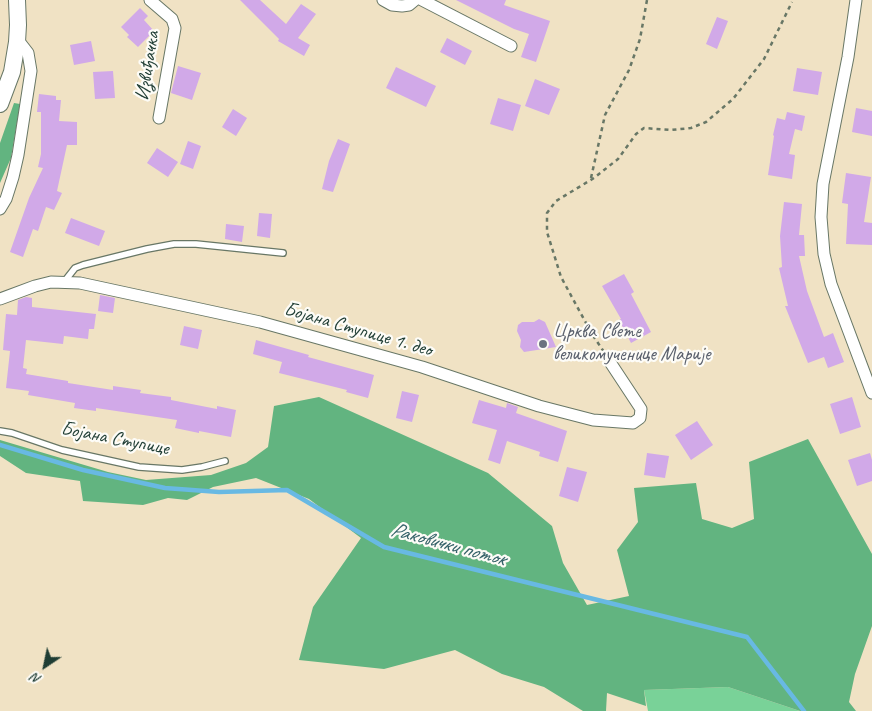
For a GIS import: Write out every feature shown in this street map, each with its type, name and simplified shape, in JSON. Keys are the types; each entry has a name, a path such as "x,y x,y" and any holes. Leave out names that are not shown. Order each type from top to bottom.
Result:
{"main road":[{"path":"0,104 12,72 17,42 17,0"}],"street":[{"name":"Извиђачка","path":"150,0 172,18 175,28 159,118"},
{"path":"383,0 392,5 402,6 415,0"},
{"path":"422,0 511,46"},
{"path":"856,0 848,57 823,184 821,218 824,254 831,284 872,393"},
{"path":"0,209 13,178 31,71 28,53 17,42"},
{"name":"Бојана Ступице 1. део","path":"0,299 51,282 89,285 260,322 422,367 539,406 593,420 633,423 640,418 641,409 610,362"}],"lane":[{"path":"64,282 75,268 83,265 174,244 196,244 282,253"},
{"name":"Бојана Ступице","path":"0,431 12,433 62,450 140,466 182,470 202,468 226,461"}],"path":[{"path":"591,180 605,114 628,70 637,47 647,0"},
{"path":"610,362 592,334 561,277 547,232 547,213 556,201 591,180 618,159 636,134 644,128 671,130 692,128 706,122 733,99 764,59 792,2"}],"green space":[{"path":"14,103 20,104 11,158 0,183 0,143"},
{"path":"319,397 488,473 552,526 563,563 587,605 629,596 617,550 638,522 634,488 696,483 702,519 732,528 754,519 749,462 808,439 872,554 872,626 855,674 849,702 856,711 800,711 728,687 644,690 646,706 607,693 606,711 583,711 544,687 502,674 455,650 384,669 299,660 313,607 361,538 309,499 256,478 213,487 187,500 168,498 143,505 83,501 80,481 26,473 0,456 0,440 108,472 146,480 211,475 246,463 268,447 274,406"},
{"path":"728,687 800,711 648,711 644,690"}],"building":[{"path":"240,0 260,0 286,24 301,4 316,14 298,38 310,45 304,56 278,41 279,39"},
{"path":"456,0 506,0 504,5 550,21 536,62 521,57 529,34 514,29"},
{"path":"140,8 148,16 144,20 154,31 138,47 127,37 129,35 121,27"},
{"path":"717,17 728,21 717,49 706,44"},
{"path":"447,38 472,51 465,65 440,52"},
{"path":"91,41 95,61 74,65 70,45"},
{"path":"178,66 201,73 192,100 171,93"},
{"path":"396,67 436,86 426,107 386,88"},
{"path":"797,68 822,72 818,95 793,91"},
{"path":"113,71 115,98 95,99 93,72"},
{"path":"535,79 560,89 549,115 525,106"},
{"path":"39,94 56,96 56,100 61,100 59,121 77,122 77,145 67,145 57,191 62,193 54,210 46,207 38,231 33,229 23,257 10,252 29,198 43,168 38,167 41,154 41,112 37,112"},
{"path":"498,98 521,105 513,131 490,124"},
{"path":"856,108 872,111 872,136 852,132"},
{"path":"233,109 247,118 236,136 222,127"},
{"path":"787,112 805,116 802,131 795,129 789,154 795,155 792,179 768,175 777,118 785,120"},
{"path":"338,139 350,144 333,192 322,189 329,161"},
{"path":"188,141 201,146 193,169 180,164"},
{"path":"157,148 178,162 168,177 147,163"},
{"path":"846,173 871,177 864,222 872,223 872,245 846,244 848,204 842,203"},
{"path":"784,202 802,204 799,235 804,235 805,256 799,256 807,291 824,337 833,333 844,362 828,368 824,357 808,363 785,306 788,306 779,268 782,267 780,236"},
{"path":"259,213 272,214 270,238 257,236"},
{"path":"71,218 105,231 99,246 65,233"},
{"path":"226,224 244,226 242,242 225,239"},
{"path":"624,274 634,292 631,294 651,332 631,343 619,320 621,319 602,286"},
{"path":"100,295 115,298 113,313 98,311"},
{"path":"26,297 32,298 32,307 96,314 94,329 89,329 88,339 64,336 63,344 26,340 23,368 27,369 26,374 113,390 113,386 141,390 140,393 171,397 171,400 217,409 217,406 236,410 231,437 175,428 177,420 96,408 96,411 74,408 75,403 28,395 29,391 6,388 10,351 3,350 6,314 17,315 18,300"},
{"name":"Црква Свете великомученице Марије","path":"539,319 545,322 556,347 524,352 520,347 521,340 517,331 518,325 522,322 534,322"},
{"path":"184,326 202,330 198,349 180,345"},
{"path":"256,340 309,355 308,357 374,375 368,398 346,392 347,390 279,373 282,362 253,354"},
{"path":"402,391 419,395 412,422 396,418"},
{"path":"852,397 861,427 840,434 830,404"},
{"path":"479,400 506,408 507,403 518,407 516,413 567,431 558,462 539,456 540,452 507,441 500,464 488,460 497,430 472,423"},
{"path":"697,421 713,445 691,460 675,435"},
{"path":"647,453 669,456 665,478 644,475"},
{"path":"870,453 872,481 857,486 848,460"},
{"path":"567,467 587,472 578,502 559,496"}],"waterway":[{"name":"Раковички поток","path":"0,445 83,470 165,488 219,492 287,490 384,547 747,637 804,711"}],"place":[{"name":"Црква Свете великомученице Марије","path":"543,344"}]}
